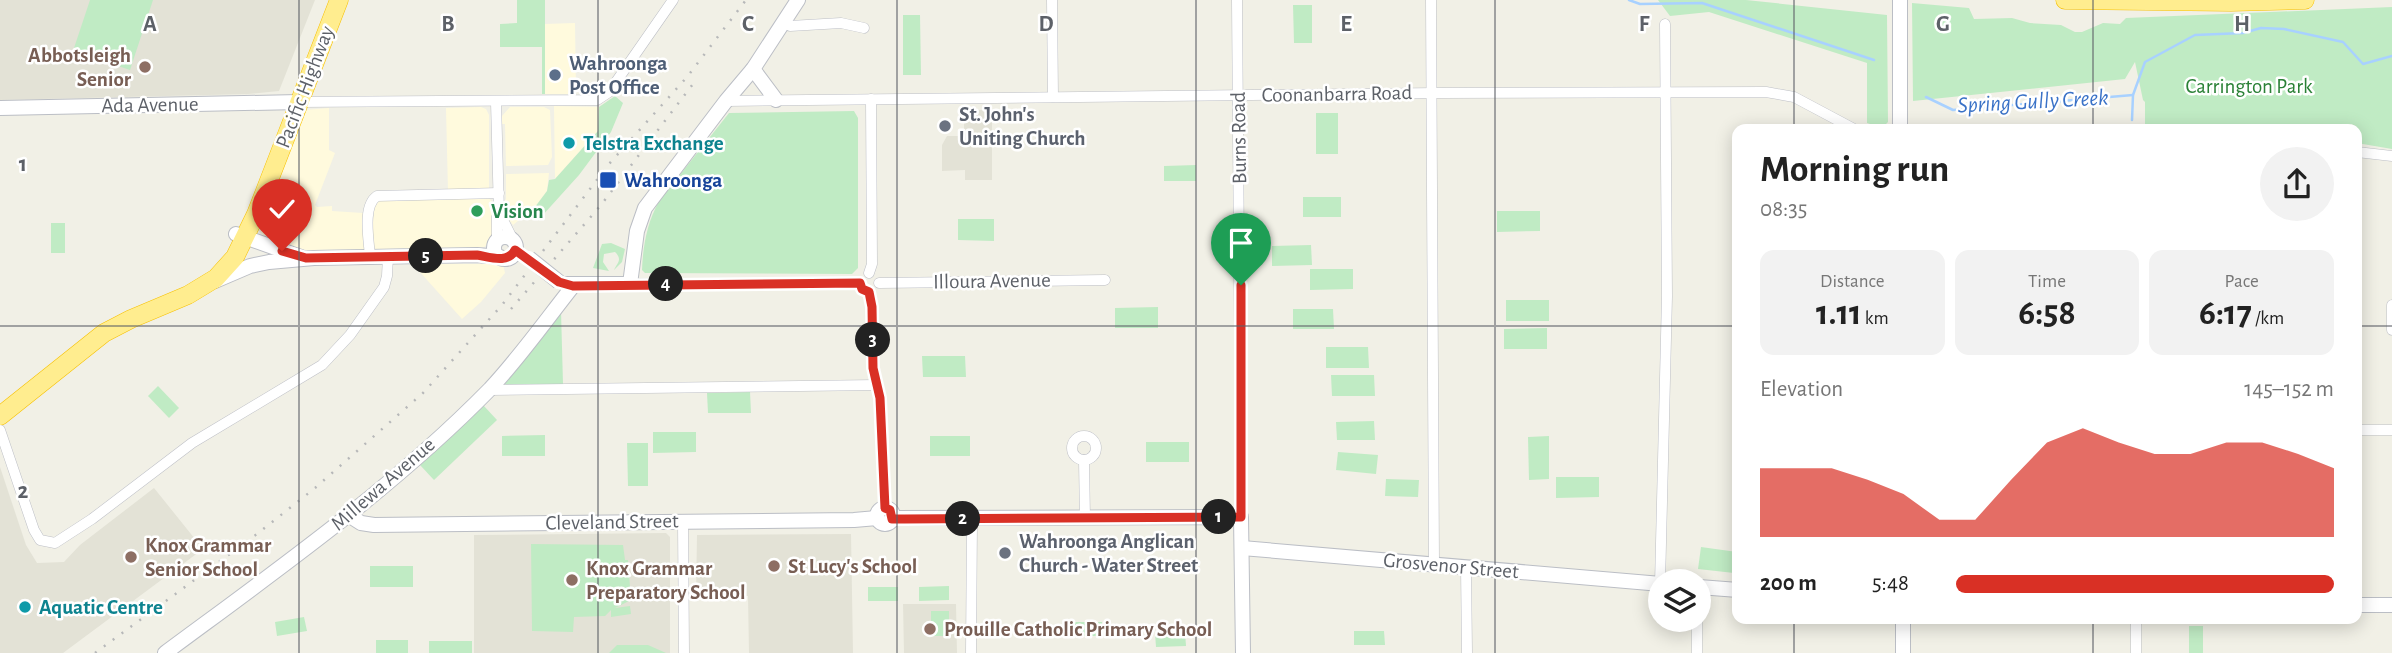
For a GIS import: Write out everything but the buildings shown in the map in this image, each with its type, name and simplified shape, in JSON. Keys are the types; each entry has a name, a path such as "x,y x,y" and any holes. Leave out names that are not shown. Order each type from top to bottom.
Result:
{"highway":[{"name":"Pacific Highway","path":"0,416 104,333 202,289 225,269 241,236 293,102 327,0"},
{"name":"Pacific Highway","path":"293,102 339,0"},
{"path":"2065,0 2305,0"},
{"name":"Pacific Highway","path":"0,404 100,326 135,305 197,278 241,236"}],"street":[{"path":"293,102 597,100 609,92 673,0"},
{"path":"630,285 637,231 645,208 753,69 797,0"},
{"path":"1052,0 1053,97"},
{"name":"Burns Road","path":"1237,0 1243,653"},
{"path":"1430,0 1434,565"},
{"path":"1900,4 1900,124"},
{"path":"785,21 790,26 841,23 864,28"},
{"path":"1660,569 1667,296 1665,24"},
{"path":"753,69 776,100"},
{"name":"Coonanbarra Road","path":"726,101 1431,93 1782,94 1805,102 1845,124"},
{"path":"869,273 872,264 872,99"},
{"name":"Ada Avenue","path":"0,108 293,102"},
{"path":"496,102 499,194 497,247 508,258 514,246"},
{"path":"2362,153 2392,156"},
{"path":"370,257 369,208 371,200 377,196 499,194"},
{"path":"499,212 514,246 566,284 860,283"},
{"path":"241,236 306,258"},
{"path":"202,289 254,265 306,258 477,255 497,247"},
{"path":"0,430 34,530 40,540 55,543 92,519 192,443 322,365 351,335 384,287 388,256"},
{"path":"869,273 877,276 879,283 877,289 869,292 862,289 860,283 863,275 869,273"},
{"name":"Illoura Avenue","path":"879,283 1105,280"},
{"name":"Millewa Avenue","path":"175,650 350,516 489,390 566,284"},
{"path":"869,292 872,307 873,368 880,398 885,515"},
{"path":"2392,305 2392,330"},
{"path":"489,390 877,385"},
{"path":"2362,430 2392,430"},
{"path":"1084,460 1086,519"},
{"name":"Cleveland Street","path":"350,516 360,523 374,525 854,520 885,515 972,519 1241,517"},
{"path":"971,653 972,519"},
{"path":"683,522 684,653"},
{"name":"Grosvenor Street","path":"1242,548 1648,583"},
{"path":"1466,567 1467,653"},
{"path":"1711,588 1732,590"},
{"path":"2362,605 2392,605"},
{"path":"1903,624 1903,653"},
{"path":"2136,624 2136,653"},
{"path":"1697,632 1697,653"}],"shaded area":[{"name":"Abbotsleigh Senior","path":"0,0 315,0 279,91 0,100"},
{"path":"575,23 576,94 545,94 544,24"},
{"path":"554,106 599,107 598,131 555,179"},
{"path":"510,107 544,107 550,110 552,157 548,165 506,166 505,124 502,124 502,116"},
{"path":"329,108 329,150 335,153 315,205 332,206 332,211 363,213 365,248 362,252 357,249 307,250 286,247 263,237 260,230 304,110"},
{"path":"446,108 486,109 489,115 489,189 448,191"},
{"path":"964,110 992,110 992,180 965,180 965,170 942,171 942,145 947,136 961,136 961,132 964,132"},
{"path":"549,173 547,191 535,207 513,225 503,211 506,174"},
{"path":"488,197 494,204 494,212 491,216 490,242 484,247 419,248 418,251 411,252 404,248 381,249 377,252 371,246 375,200"},
{"path":"418,260 421,264 503,264 505,273 481,302 462,319 410,261"},
{"name":"Knox Grammar Senior School","path":"0,467 26,545 37,563 64,562 80,545 154,488 203,549 63,653 0,653"},
{"name":"Knox Grammar Preparatory School","path":"666,533 670,537 670,653 474,653 474,535"},
{"name":"St Lucy's School","path":"851,534 853,653 749,653 748,596 696,596 697,535"},
{"name":"Prouille Catholic Primary School","path":"903,604 956,604 957,653 904,653"}],"green space":[{"path":"90,0 153,0 130,70 73,51"},
{"path":"517,0 545,0 545,94 542,94 542,47 500,47 500,24 517,23"},
{"path":"1658,0 1746,0 1887,15 1888,122 1867,123 1867,63 1709,12 1670,16"},
{"name":"Carrington Park","path":"1912,3 1969,8 1974,19 2012,18 2030,23 2061,25 2075,32 2082,32 2103,23 2120,24 2126,18 2392,7 2392,149 2362,144 2362,124 2145,124 2145,102 2135,62 2125,79 1913,101"},
{"path":"1293,5 1312,5 1312,43 1294,43"},
{"path":"903,15 920,15 921,75 903,75"},
{"path":"615,96 623,103 611,132 579,175 542,216 535,207 547,191 549,180 555,179 598,131 599,107"},
{"path":"854,111 858,118 858,268 852,274 645,273 642,270 646,234 659,201 729,113"},
{"path":"1316,113 1338,113 1338,154 1316,154"},
{"path":"1196,165 1196,181 1164,181 1164,166"},
{"path":"1303,197 1341,197 1341,217 1303,217"},
{"path":"1497,211 1540,211 1540,231 1497,232"},
{"path":"958,219 994,219 994,241 958,240"},
{"path":"51,223 65,223 65,253 51,253"},
{"path":"611,243 625,249 622,262 614,270 619,257 615,252 604,254 603,262 609,271 593,268 602,244"},
{"path":"1311,245 1312,265 1272,266 1272,246"},
{"path":"1310,269 1353,269 1353,289 1310,290"},
{"path":"1506,300 1549,300 1549,321 1506,321"},
{"path":"1158,307 1158,328 1115,328 1115,308"},
{"path":"1293,309 1333,309 1334,329 1293,329"},
{"path":"561,311 563,384 506,385 504,383"},
{"path":"1547,328 1547,349 1504,349 1504,329"},
{"path":"1326,347 1368,347 1369,368 1326,368"},
{"path":"922,356 965,356 966,377 923,377"},
{"path":"1331,375 1374,375 1375,396 1332,396"},
{"path":"158,386 179,408 169,418 148,396"},
{"path":"750,392 751,413 708,413 707,393"},
{"path":"483,405 497,420 434,480 420,465"},
{"path":"1374,421 1375,440 1337,440 1336,422"},
{"path":"653,432 696,432 696,452 653,453"},
{"path":"545,435 545,456 502,456 502,436"},
{"path":"930,436 970,436 970,456 930,456"},
{"path":"1549,436 1549,479 1529,480 1528,437"},
{"path":"1146,442 1189,442 1189,462 1146,462"},
{"path":"627,443 648,443 648,486 628,486"},
{"path":"1338,452 1378,455 1376,474 1336,470"},
{"path":"1556,477 1599,477 1599,497 1556,498"},
{"path":"1386,479 1419,480 1418,497 1385,496"},
{"path":"531,544 623,545 625,560 628,560 631,600 615,608 630,606 631,614 611,617 611,610 605,616 574,617 573,632 532,631"},
{"path":"1701,547 1732,551 1732,573 1698,569"},
{"path":"370,566 413,566 413,587 370,587"},
{"path":"949,586 949,600 919,601 919,587"},
{"path":"868,587 898,587 898,601 868,601"},
{"path":"931,611 949,611 949,636 931,636"},
{"path":"304,617 307,631 277,636 275,622"},
{"path":"1072,622 1102,622 1102,636 1072,636"},
{"path":"2189,626 2203,626 2203,653 2189,653"},
{"path":"1354,631 1384,631 1385,645 1354,645"},
{"path":"1185,632 1186,646 1156,647 1155,633"},
{"path":"376,640 408,640 408,653 376,653"},
{"path":"429,641 472,641 472,653 429,653"},
{"path":"617,645 648,645 666,653 609,653"}],"waterway":[{"name":"Spring Gully Creek","path":"1629,0 1640,4 1702,3 1874,60"},
{"name":"Spring Gully Creek","path":"2132,120 2133,95 2145,62 2195,35 2243,33 2261,28 2284,29 2343,42 2363,64 2392,56"},
{"name":"Spring Gully Creek","path":"1926,97 1953,110 2133,95"}],"railway":[{"path":"95,653 257,534 315,488 423,393 502,305 609,164 687,77 746,0"},
{"path":"511,309 601,205 696,80"}],"place":[{"name":"Abbotsleigh Senior","path":"145,67"},
{"name":"Wahroonga Post Office","path":"555,75"},
{"name":"St. John's Uniting Church","path":"945,126"},
{"name":"Telstra Exchange","path":"569,143"},
{"name":"Wahroonga","path":"608,180"},
{"name":"Vision","path":"477,211"},
{"name":"Wahroonga Anglican Church - Water Street","path":"1005,553"},
{"name":"Knox Grammar Senior School","path":"131,557"},
{"name":"St Lucy's School","path":"774,566"},
{"name":"Knox Grammar Preparatory School","path":"572,580"},
{"name":"Aquatic Centre","path":"25,607"},
{"name":"Prouille Catholic Primary School","path":"930,629"}],"route":[{"path":"282,251 306,258 477,255 505,259 513,255 515,250 559,282 573,286 860,283 862,289 869,292 872,307 873,368 880,398 885,508 890,510 892,519 1241,517 1241,285"}]}
